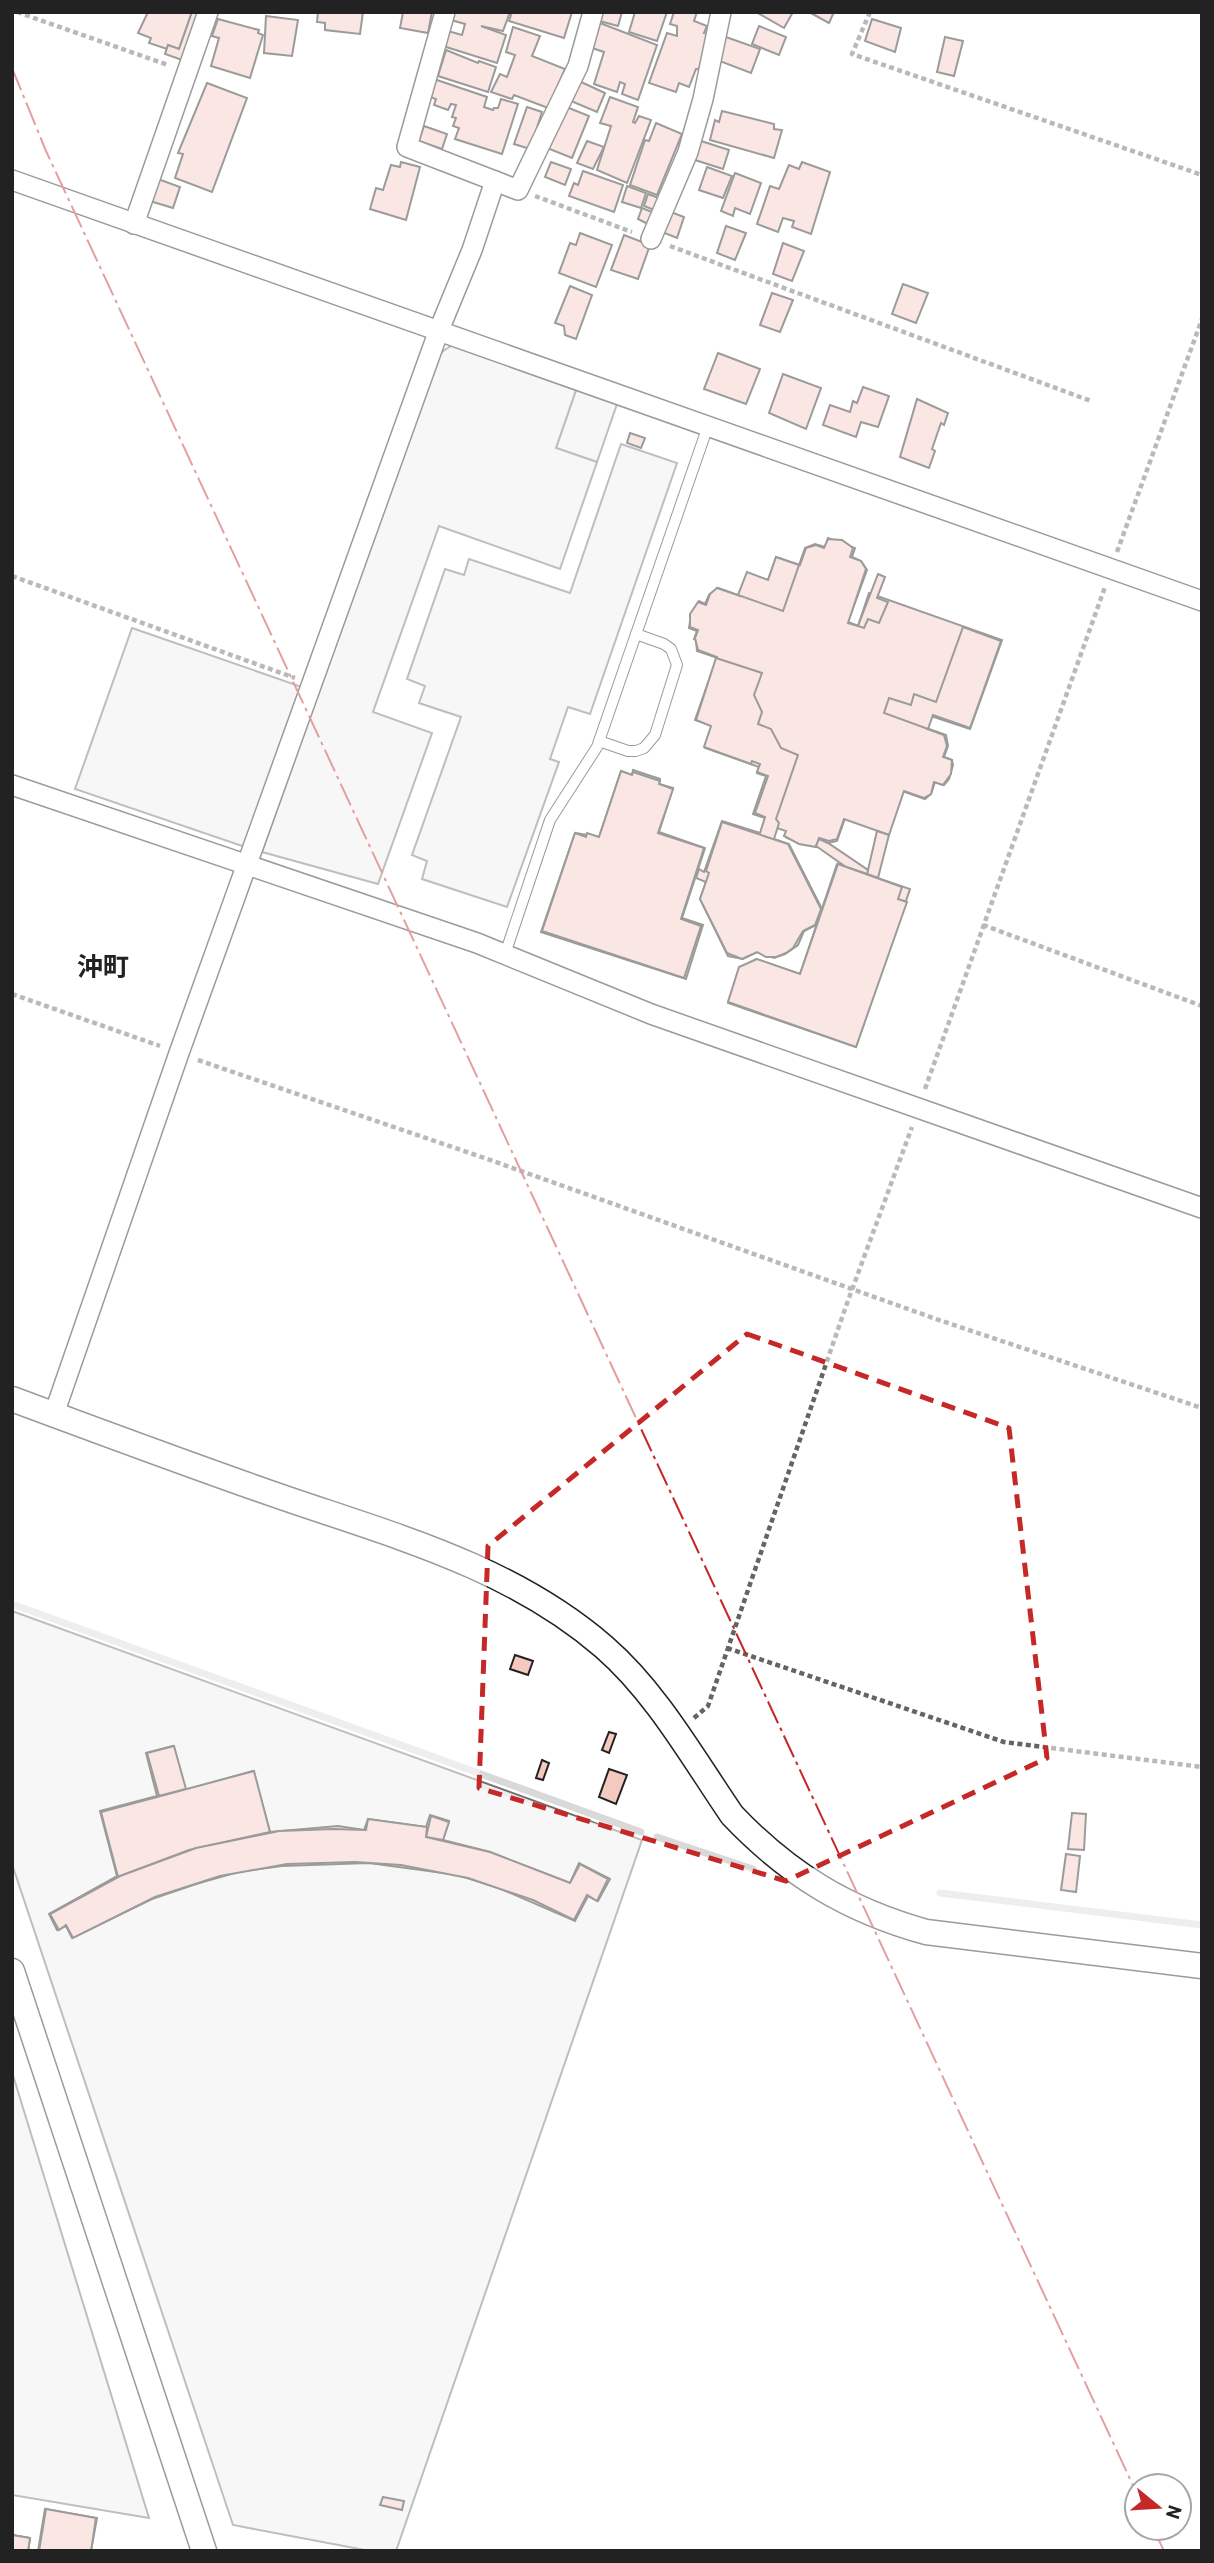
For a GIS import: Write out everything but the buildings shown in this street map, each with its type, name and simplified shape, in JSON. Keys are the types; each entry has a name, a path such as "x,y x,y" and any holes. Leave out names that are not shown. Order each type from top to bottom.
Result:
{"street":[{"path":"134,223 208,12"},
{"path":"444,12 407,147 518,190 578,66 593,12"},
{"path":"651,239 688,152 703,99 721,12"},
{"path":"12,180 1202,601"},
{"path":"54,1414 179,1053 495,181"},
{"path":"12,785 505,954 651,1014 1202,1208"},
{"path":"12,1399 444,1553 489,1572 567,1617 606,1649 648,1693 732,1815 747,1831 816,1887 863,1911 926,1932 1202,1966"},
{"path":"12,1970 204,2551"}],"lane":[{"path":"505,954 550,820 599,741 708,426"},
{"path":"599,741 636,751 645,748 655,734 677,665 671,649 636,634"}],"path":[{"path":"18,12 186,71"},
{"path":"870,12 852,54 1202,175"},
{"path":"518,190 1091,401"},
{"path":"677,1734 708,1706 846,1306 1202,319"},
{"path":"12,576 312,685"},
{"path":"983,925 1202,1006"},
{"path":"12,994 493,1161 853,1290 1202,1408"},
{"path":"727,1648 1004,1742 1202,1767"}],"highlighted area":[{"path":"747,1334 1009,1428 1047,1758 786,1881 479,1788 488,1546"}],"shaded area":[{"path":"452,345 576,390 556,448 597,462 560,569 439,526 373,712 432,733 378,884 262,852 439,354"},
{"path":"576,390 617,404 597,462 556,448"},
{"path":"621,444 677,463 590,714 568,707 550,759 559,762 507,907 422,879 427,861 412,855 461,717 419,703 425,686 407,679 445,569 464,575 469,559 570,593"},
{"path":"132,628 302,687 248,848 75,789"},
{"path":"12,1611 642,1840 396,2551 370,2551 233,2525 12,1864"},
{"path":"12,2072 149,2518 12,2495"}],"waterway":[{"path":"12,1604 641,1832"},
{"path":"657,1837 753,1869"},
{"path":"940,1893 1202,1925"}],"power":[{"path":"12,68 46,151 1127,2472"},
{"path":"1160,2542 1164,2551"}],"district":[{"name":"沖町","path":"103,967"}]}
